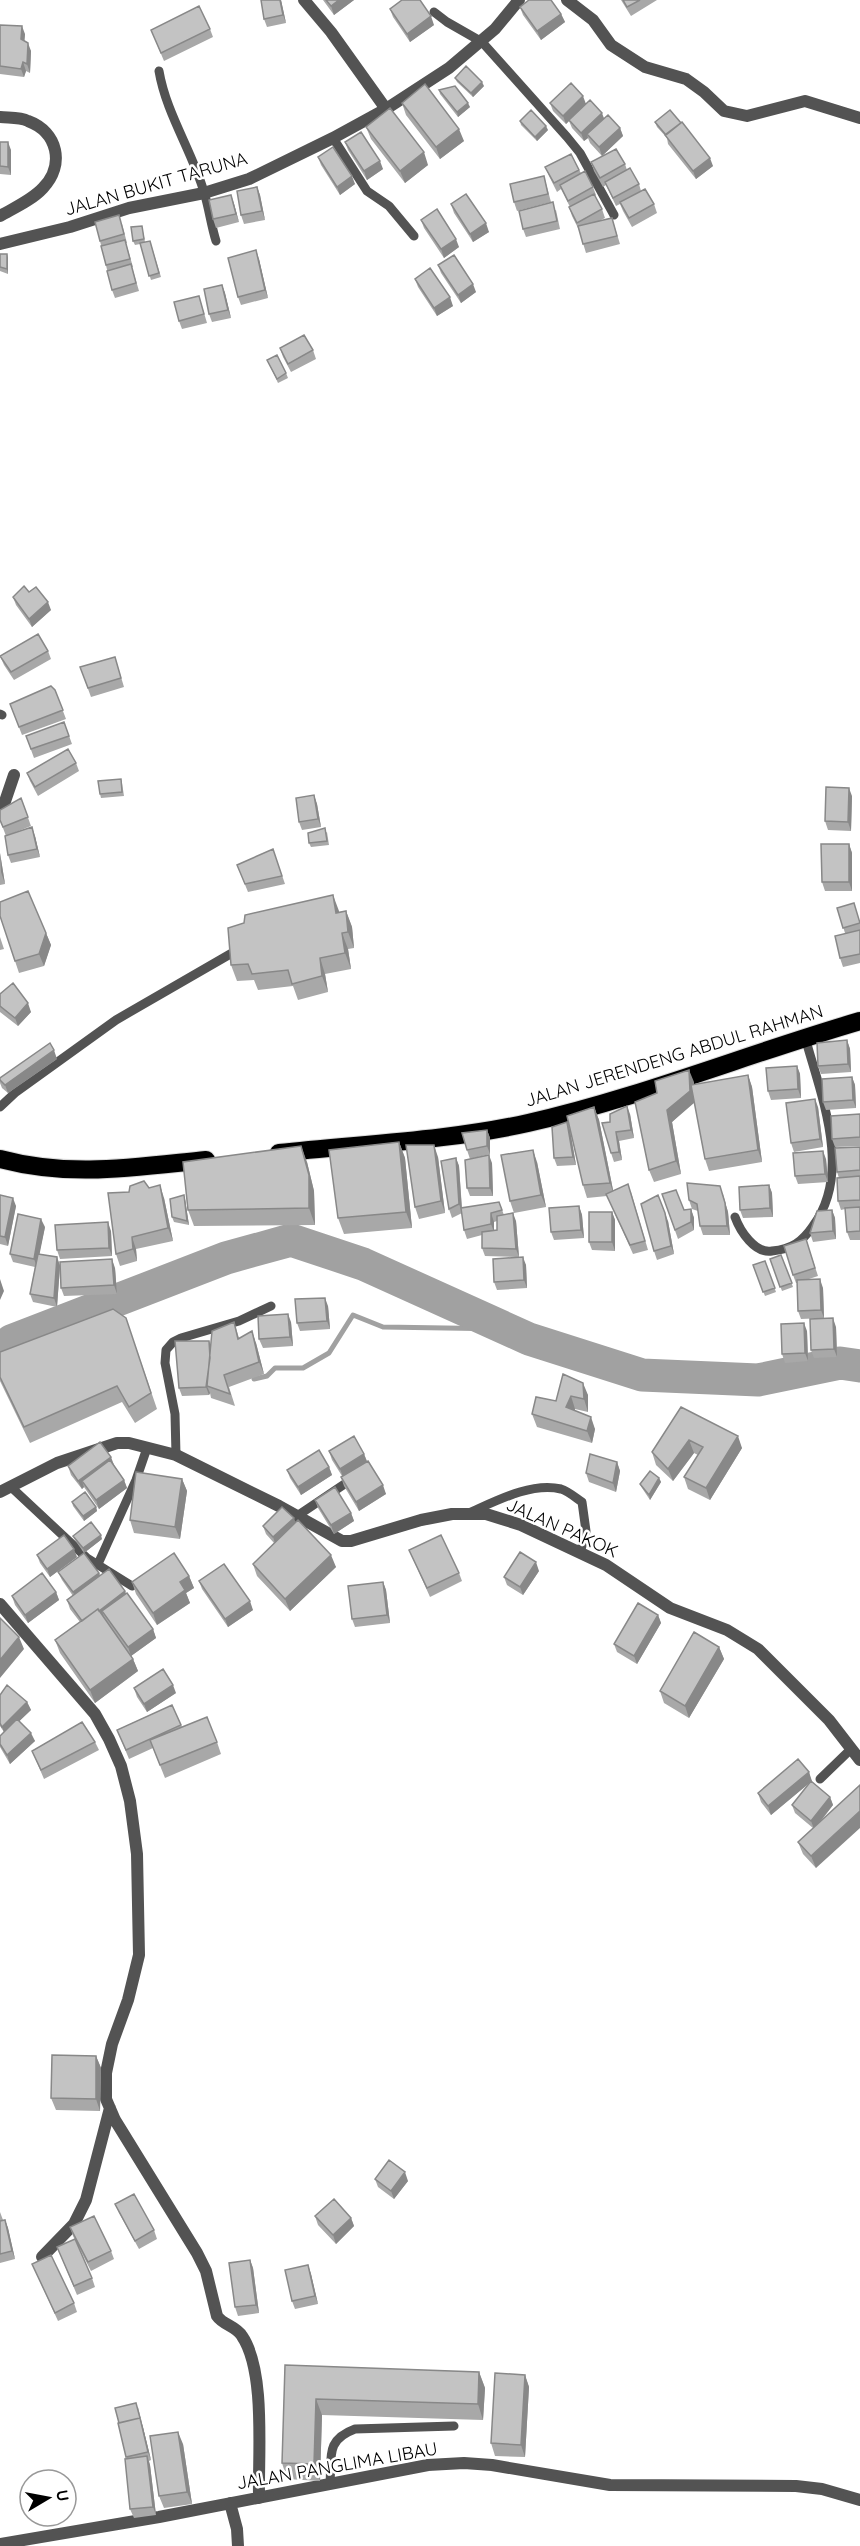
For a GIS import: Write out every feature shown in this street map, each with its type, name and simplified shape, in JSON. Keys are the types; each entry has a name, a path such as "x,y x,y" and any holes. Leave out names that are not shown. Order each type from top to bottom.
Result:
{"highway":[{"name":"JALAN JERENDENG ABDUL RAHMAN","path":"259,1155 446,1136 528,1122 597,1105 860,1021"},
{"path":"0,1159 30,1167 64,1170 99,1170 224,1159"}],"street":[{"path":"304,0 331,32 386,109"},
{"name":"JALAN BUKIT TARUNA","path":"0,244 70,227 129,208 204,192 249,179 386,109 449,68 482,42 519,0"},
{"path":"567,0 593,20 611,45 645,67 686,79 724,111 747,116 805,101 860,118"},
{"path":"0,117 26,120 43,129 54,143 57,156 55,170 44,187 0,216"},
{"path":"0,816 14,775"},
{"name":"JALAN PAKOK","path":"5,1490 57,1463 117,1443 129,1443 176,1455 279,1506 337,1540 346,1541 421,1520 469,1513 486,1514 521,1525 606,1565 670,1608 727,1630 758,1649 829,1720 860,1760"},
{"path":"0,1604 95,1714 121,1766 130,1801 137,1854 139,1955 128,2000 112,2044 105,2088 110,2108 206,2271 217,2316 241,2334 248,2346 257,2385 259,2498"},
{"path":"42,2257 74,2224 86,2200 110,2108"},
{"name":"JALAN PANGLIMA LIBAU","path":"0,2544 428,2465 464,2463 492,2465 610,2485 796,2486 822,2489 860,2500"},
{"path":"230,2503 237,2529 238,2546"}],"lane":[{"path":"434,12 482,42 580,153 592,178 615,215"},
{"path":"159,71 163,91 204,192 216,241"},
{"path":"333,138 367,191 389,207 414,237"},
{"path":"0,1107 16,1092 116,1020 232,953"},
{"path":"735,1217 738,1227 754,1245 767,1252 793,1247 804,1238 823,1214 831,1192 831,1143 805,1037"},
{"path":"176,1455 176,1414 165,1363 166,1350 172,1342 181,1338 239,1321 271,1306"},
{"path":"98,1564 136,1480 147,1448"},
{"path":"297,1516 355,1476"},
{"path":"469,1513 525,1491 544,1487 564,1489 582,1502 586,1531 580,1553"},
{"path":"5,1490 98,1564 132,1586"},
{"path":"819,1779 850,1750"},
{"path":"330,2484 333,2444 341,2434 355,2429 454,2426"}],"building":[{"path":"261,0 280,0 283,15 264,19"},
{"path":"326,0 339,0 331,6"},
{"path":"402,0 420,0 431,16 407,34 390,9"},
{"path":"529,0 551,0 561,14 537,31 520,7"},
{"path":"623,0 640,0 627,7"},
{"path":"199,6 210,29 161,53 151,30"},
{"path":"0,25 22,26 21,39 28,43 27,64 23,62 21,69 0,66"},
{"path":"466,66 482,82 471,93 455,78"},
{"path":"571,83 583,96 563,116 550,103"},
{"path":"425,84 459,129 436,147 402,103"},
{"path":"455,86 468,103 457,112 439,90"},
{"path":"590,100 602,113 581,133 569,120"},
{"path":"390,108 424,152 400,171 366,127"},
{"path":"531,110 546,126 535,137 520,121"},
{"path":"670,110 681,123 666,135 655,122"},
{"path":"608,115 620,128 599,147 587,134"},
{"path":"682,122 710,158 693,171 665,135"},
{"path":"361,132 380,161 364,171 345,142"},
{"path":"0,142 8,142 8,167 0,166"},
{"path":"333,147 352,176 337,187 318,157"},
{"path":"616,149 625,164 600,178 591,162"},
{"path":"571,154 579,170 554,183 545,167"},
{"path":"630,168 639,184 613,198 605,182"},
{"path":"585,171 593,187 568,201 560,185"},
{"path":"544,176 548,194 514,202 510,184"},
{"path":"257,187 262,211 241,215 237,191"},
{"path":"645,189 654,204 629,218 620,202"},
{"path":"466,194 486,223 470,234 451,204"},
{"path":"594,194 602,209 577,223 569,207"},
{"path":"231,195 236,214 213,219 209,200"},
{"path":"553,202 557,221 523,229 519,211"},
{"path":"437,209 456,239 441,249 421,220"},
{"path":"119,215 124,234 100,241 95,222"},
{"path":"612,218 617,236 583,244 578,226"},
{"path":"142,226 144,239 133,241 131,227"},
{"path":"125,240 130,259 106,265 101,246"},
{"path":"150,241 159,273 149,276 140,243"},
{"path":"256,250 265,290 238,297 228,258"},
{"path":"0,254 7,254 7,269 0,267"},
{"path":"454,255 473,284 458,295 438,265"},
{"path":"131,264 136,283 112,290 107,271"},
{"path":"430,268 450,297 434,308 415,279"},
{"path":"222,285 228,310 209,314 204,289"},
{"path":"199,296 204,314 179,321 174,302"},
{"path":"304,335 313,350 288,364 280,348"},
{"path":"277,355 286,373 277,379 267,360"},
{"path":"24,586 29,592 36,587 48,602 29,619 13,597"},
{"path":"38,634 48,651 11,672 0,656"},
{"path":"115,657 121,678 88,688 80,667"},
{"path":"51,686 63,710 19,727 10,704"},
{"path":"64,722 69,736 31,749 26,736"},
{"path":"68,749 76,763 35,787 27,773"},
{"path":"121,779 122,792 100,794 98,781"},
{"path":"826,787 849,788 848,822 825,821"},
{"path":"314,795 318,819 299,822 296,798"},
{"path":"21,798 28,817 3,827 0,810"},
{"path":"32,827 37,849 8,855 5,836"},
{"path":"325,828 327,841 309,843 308,833"},
{"path":"821,844 849,844 849,882 822,882"},
{"path":"273,849 282,876 245,884 237,865"},
{"path":"28,891 46,933 39,954 15,961 0,916 0,902"},
{"path":"333,895 336,913 346,911 348,932 342,933 345,953 320,958 322,976 292,984 288,970 252,974 248,964 231,965 228,928 244,923 245,915"},
{"path":"854,903 860,923 843,928 837,908"},
{"path":"860,930 860,954 840,958 835,936"},
{"path":"13,983 28,1003 15,1018 0,1006 0,994"},
{"path":"847,1040 848,1064 818,1066 817,1043"},
{"path":"50,1043 54,1050 5,1085 0,1080 0,1078"},
{"path":"797,1066 798,1089 768,1091 766,1068"},
{"path":"689,1070 690,1091 667,1110 676,1161 649,1170 635,1102 657,1093 655,1081"},
{"path":"748,1075 758,1150 705,1159 691,1085"},
{"path":"852,1077 853,1100 823,1102 822,1079"},
{"path":"815,1099 820,1139 791,1143 786,1103"},
{"path":"627,1106 631,1130 616,1132 619,1152 611,1153 602,1123 610,1122 610,1114"},
{"path":"594,1107 610,1183 583,1185 567,1116"},
{"path":"860,1114 860,1137 832,1139 831,1116"},
{"path":"567,1122 573,1157 554,1158 552,1127"},
{"path":"487,1130 487,1146 467,1150 462,1133"},
{"path":"399,1142 406,1212 338,1218 329,1150"},
{"path":"406,1145 434,1145 441,1201 415,1207"},
{"path":"301,1146 309,1175 309,1208 188,1210 183,1162"},
{"path":"860,1147 860,1170 837,1172 835,1148"},
{"path":"533,1150 541,1195 510,1201 501,1155"},
{"path":"823,1151 825,1174 795,1176 793,1153"},
{"path":"489,1155 490,1188 467,1188 465,1160"},
{"path":"456,1158 459,1204 449,1209 441,1161"},
{"path":"860,1176 860,1200 838,1201 837,1178"},
{"path":"144,1181 149,1188 160,1185 168,1228 132,1237 133,1249 116,1254 108,1193 129,1192 130,1186"},
{"path":"687,1183 720,1186 725,1203 727,1226 700,1226 697,1204 689,1200"},
{"path":"628,1184 645,1241 630,1245 606,1194"},
{"path":"769,1185 770,1208 740,1210 739,1187"},
{"path":"676,1190 684,1210 691,1209 691,1222 675,1230 662,1194"},
{"path":"0,1195 13,1198 5,1237 0,1236"},
{"path":"184,1195 187,1221 172,1217 170,1199"},
{"path":"658,1195 665,1213 671,1246 654,1251 641,1204"},
{"path":"499,1202 502,1210 491,1213 491,1224 464,1230 461,1208"},
{"path":"579,1206 581,1230 551,1232 549,1208"},
{"path":"860,1207 860,1231 847,1232 845,1208"},
{"path":"832,1210 833,1231 810,1233 817,1211"},
{"path":"589,1212 612,1212 612,1242 589,1242"},
{"path":"513,1213 516,1249 482,1248 482,1232 497,1230 497,1216"},
{"path":"18,1214 41,1219 34,1259 10,1254"},
{"path":"108,1222 109,1248 57,1250 55,1225"},
{"path":"806,1239 815,1268 793,1275 784,1246"},
{"path":"38,1254 57,1257 54,1298 30,1294"},
{"path":"781,1255 792,1283 780,1287 770,1259"},
{"path":"523,1257 524,1280 494,1282 493,1259"},
{"path":"112,1259 114,1285 61,1288 60,1262"},
{"path":"765,1261 775,1288 763,1292 753,1265"},
{"path":"820,1279 821,1310 798,1311 797,1280"},
{"path":"325,1298 327,1321 297,1323 295,1299"},
{"path":"113,1309 126,1318 151,1393 129,1407 117,1386 24,1427 0,1377 0,1352"},
{"path":"288,1314 290,1337 259,1339 258,1316"},
{"path":"833,1318 834,1349 811,1350 810,1319"},
{"path":"234,1322 238,1339 252,1331 259,1362 224,1375 230,1394 207,1386 212,1331"},
{"path":"804,1323 805,1353 782,1354 781,1324"},
{"path":"175,1341 209,1341 210,1358 206,1387 179,1388"},
{"path":"563,1374 583,1383 584,1399 571,1396 566,1407 591,1417 587,1431 532,1414 536,1397 556,1401"},
{"path":"681,1407 738,1436 706,1488 684,1477 703,1447 689,1440 668,1469 652,1452"},
{"path":"354,1436 364,1454 340,1469 329,1451"},
{"path":"100,1442 111,1457 78,1481 68,1466"},
{"path":"319,1450 329,1467 298,1487 287,1470"},
{"path":"590,1454 617,1462 613,1483 586,1473"},
{"path":"110,1460 124,1480 96,1500 82,1481"},
{"path":"368,1461 383,1485 356,1502 341,1477"},
{"path":"650,1471 659,1478 649,1495 640,1484"},
{"path":"136,1472 182,1479 175,1527 130,1520"},
{"path":"335,1487 351,1513 331,1525 315,1500"},
{"path":"85,1492 96,1507 83,1516 72,1502"},
{"path":"282,1507 294,1518 273,1537 263,1526"},
{"path":"298,1520 331,1555 285,1599 253,1564"},
{"path":"91,1522 101,1535 83,1548 73,1536"},
{"path":"64,1535 74,1549 47,1569 37,1555"},
{"path":"441,1535 459,1573 427,1588 409,1550"},
{"path":"520,1552 536,1562 520,1587 504,1577"},
{"path":"84,1553 99,1573 73,1592 58,1572"},
{"path":"174,1553 189,1576 180,1582 185,1590 153,1613 132,1582"},
{"path":"224,1564 250,1601 225,1619 199,1581"},
{"path":"109,1569 125,1591 82,1621 67,1600"},
{"path":"42,1573 56,1592 25,1615 12,1596"},
{"path":"383,1582 387,1615 352,1619 348,1586"},
{"path":"127,1593 153,1629 128,1647 102,1611"},
{"path":"638,1603 658,1615 634,1656 614,1644"},
{"path":"98,1609 133,1659 90,1690 55,1640"},
{"path":"0,1618 19,1637 0,1660"},
{"path":"694,1632 719,1647 685,1706 660,1691"},
{"path":"163,1669 173,1685 144,1704 134,1688"},
{"path":"7,1685 27,1702 2,1727 0,1695"},
{"path":"172,1705 181,1725 126,1750 117,1730"},
{"path":"207,1717 217,1742 160,1765 150,1740"},
{"path":"17,1719 31,1733 7,1755 0,1744 0,1736"},
{"path":"82,1722 95,1742 41,1770 32,1751"},
{"path":"798,1759 809,1772 768,1806 758,1793"},
{"path":"811,1781 830,1797 811,1821 792,1805"},
{"path":"860,1785 860,1811 811,1856 798,1842"},
{"path":"52,2055 96,2056 96,2099 51,2098"},
{"path":"389,2160 405,2172 391,2191 375,2179"},
{"path":"134,2194 154,2230 135,2241 115,2204"},
{"path":"334,2199 351,2218 333,2235 315,2216"},
{"path":"94,2216 111,2251 88,2262 70,2227"},
{"path":"5,2220 12,2251 0,2254 0,2221"},
{"path":"75,2239 92,2278 74,2286 57,2247"},
{"path":"51,2255 74,2303 55,2313 32,2264"},
{"path":"250,2260 256,2305 235,2307 229,2263"},
{"path":"308,2265 315,2296 292,2301 285,2270"},
{"path":"285,2365 479,2372 478,2404 316,2399 314,2464 282,2463"},
{"path":"495,2373 525,2375 521,2445 491,2443"},
{"path":"136,2403 140,2418 119,2423 115,2408"},
{"path":"140,2418 148,2452 126,2457 118,2423"},
{"path":"178,2432 187,2492 159,2496 150,2436"},
{"path":"147,2456 153,2507 130,2509 125,2459"}],"waterway":[{"path":"0,1350 11,1341 226,1258 291,1240 363,1264 529,1339 642,1375 758,1380 840,1363 860,1366"},
{"path":"254,1379 267,1376 275,1368 303,1368 329,1353 353,1315 383,1327 508,1329"}]}
